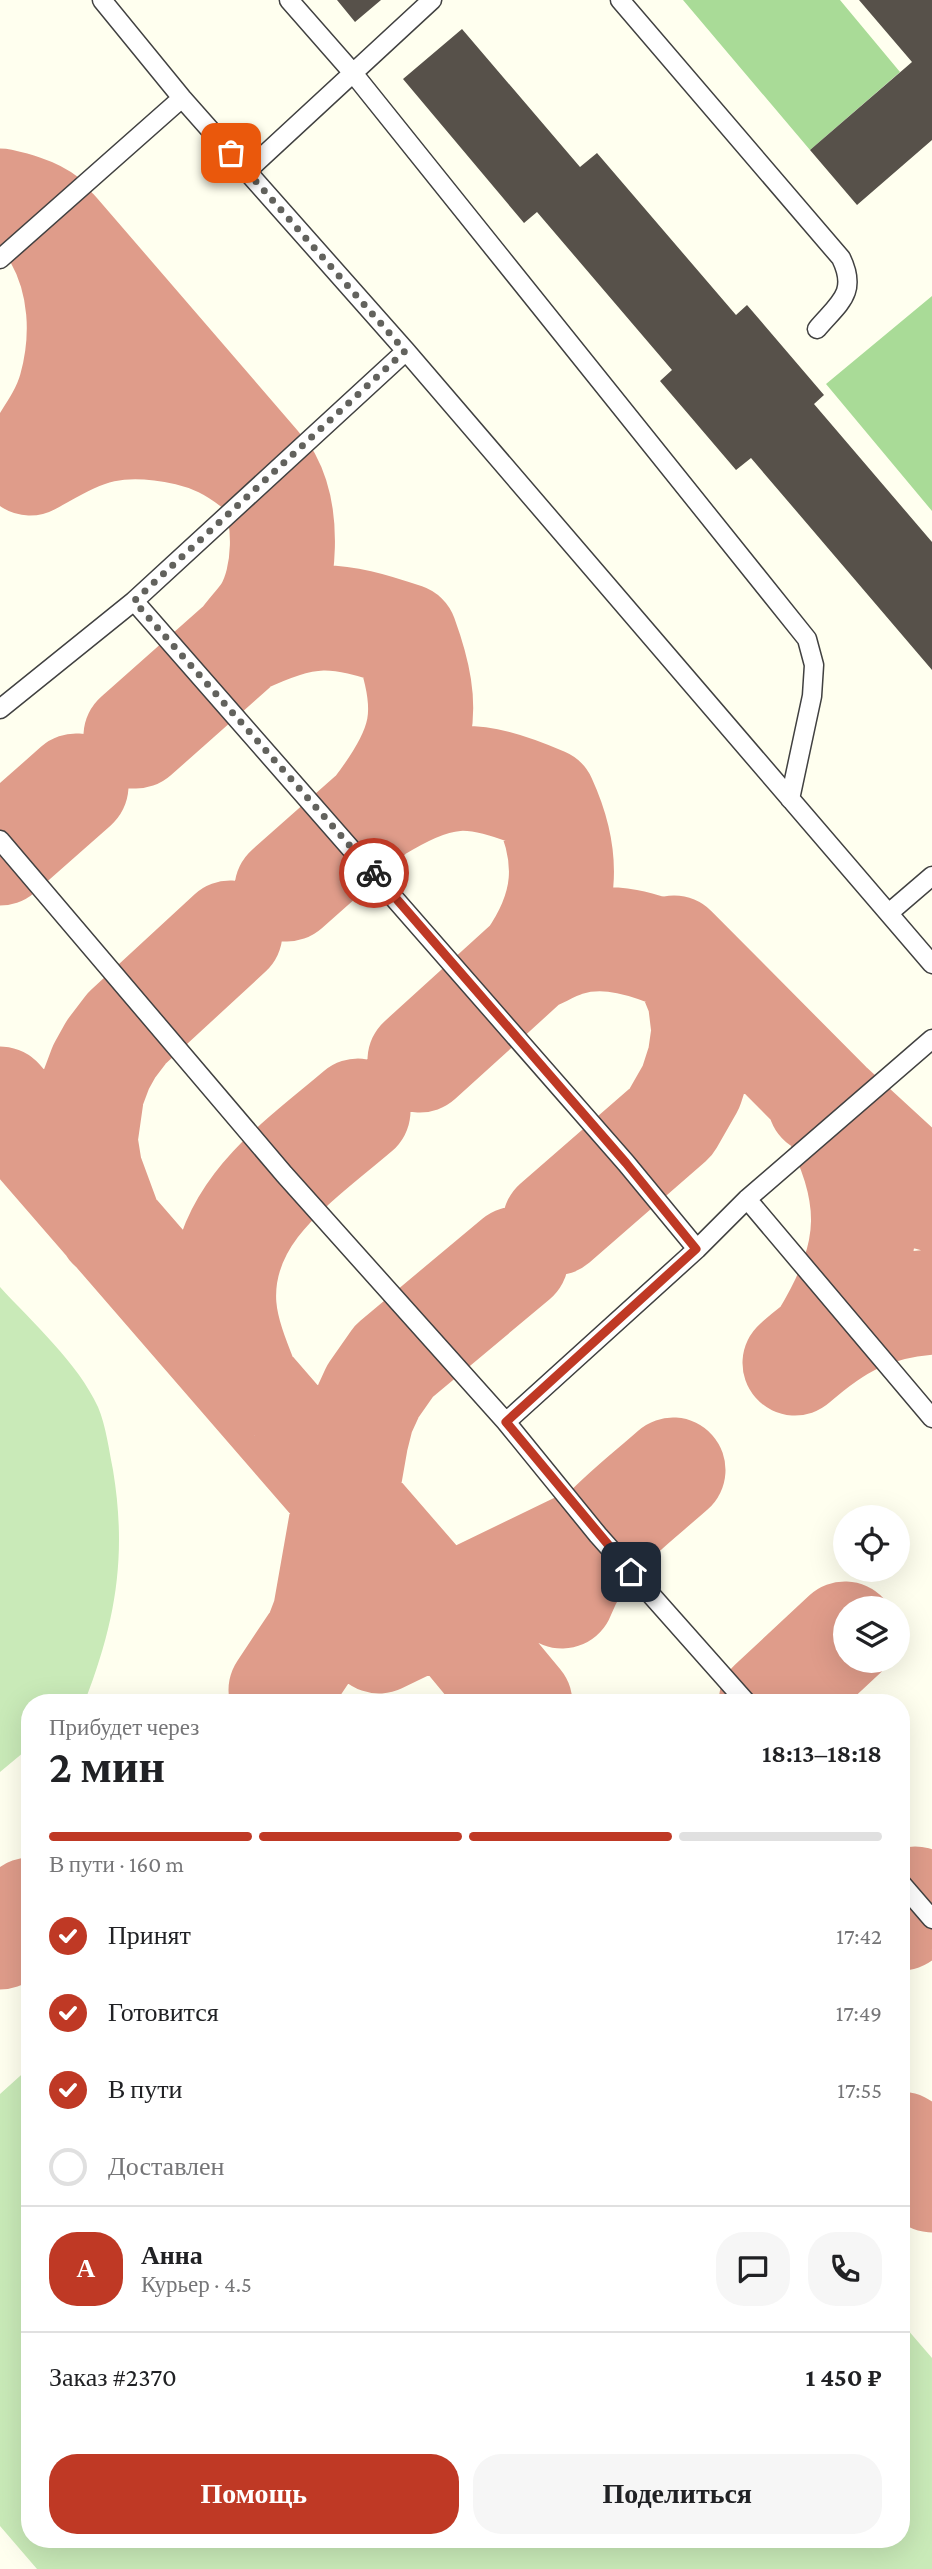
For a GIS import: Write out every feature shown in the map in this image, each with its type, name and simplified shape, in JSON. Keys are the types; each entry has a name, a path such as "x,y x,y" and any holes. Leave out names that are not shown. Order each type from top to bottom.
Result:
{"lane":[{"path":"102,0 182,98 405,351 932,964"},
{"path":"289,0 353,73 807,639 814,665 812,696 790,799"},
{"path":"247,171 432,0"},
{"path":"620,0 841,258 848,272 848,292 817,329"},
{"path":"0,259 182,98"},
{"path":"0,709 134,601 405,351"},
{"path":"134,601 626,1163 696,1249"},
{"path":"0,840 284,1174 506,1422 598,1535 739,1694"},
{"path":"890,912 932,876"},
{"path":"506,1422 747,1199 932,1039"},
{"path":"747,1199 932,1418"},
{"path":"910,1893 932,1919"}],"green space":[{"path":"683,0 840,0 900,72 810,150"},
{"path":"932,296 932,511 826,384"},
{"path":"0,1287 67,1359 98,1407 113,1470 119,1531 116,1587 111,1615 88,1694 21,1694 21,1754 0,1772"},
{"path":"21,2075 21,2548 910,2548 910,2332 932,2358 932,2569 37,2569 0,2526 0,2094"}],"building":[{"path":"337,0 381,0 355,22"},
{"path":"859,0 932,0 932,140 857,205 810,150 912,62"},
{"path":"462,29 580,167 597,153 736,315 747,305 824,395 814,404 932,542 932,670 751,458 736,470 660,381 672,370 537,212 524,223 403,79"}],"taxiway":[{"path":"0,201 29,209 45,218 65,254 76,291 79,330 71,388 54,427 30,463 84,436 124,427 187,433 230,449 245,459 266,475 275,493 282,528 282,546 278,583 272,599 265,613 242,642 286,624 322,618 359,622 405,636 419,687 419,728 404,767 375,811 419,788 457,778 496,783 544,800 558,842 561,882 552,921 530,960 581,940 612,939 642,945 685,961 700,998 704,1031 700,1059 691,1087 671,1122 555,1223"},
{"path":"57,232 258,465"},
{"path":"136,736 242,642"},
{"path":"0,853 76,786"},
{"path":"287,889 375,811"},
{"path":"111,1228 90,1171 85,1140 92,1091 101,1067 127,1028 230,933"},
{"path":"674,948 829,1104 932,1199"},
{"path":"420,1060 530,960"},
{"path":"0,1099 443,1610 513,1694"},
{"path":"820,1102 829,1104 855,1166 862,1195 864,1222 861,1249 853,1277 823,1338"},
{"path":"247,1384 225,1316 225,1274 233,1244 247,1218 266,1194 310,1151 358,1111"},
{"path":"281,1690 317,1636 325,1615 356,1439 362,1415 373,1391 394,1361 516,1259"},
{"path":"795,1363 826,1338 858,1320 892,1308 932,1302"},
{"path":"562,1596 571,1576 595,1541 673,1470"},
{"path":"379,1641 598,1535"},
{"path":"781,1694 833,1645"},
{"path":"910,1902 915,1899 910,1906"},
{"path":"0,1937 21,1918"},
{"path":"910,2154 932,2180"}],"way so far":[{"path":"231,153 405,351 134,601 374,873"}],"route":[{"path":"374,873 626,1163 696,1249 506,1422 631,1572"}]}
